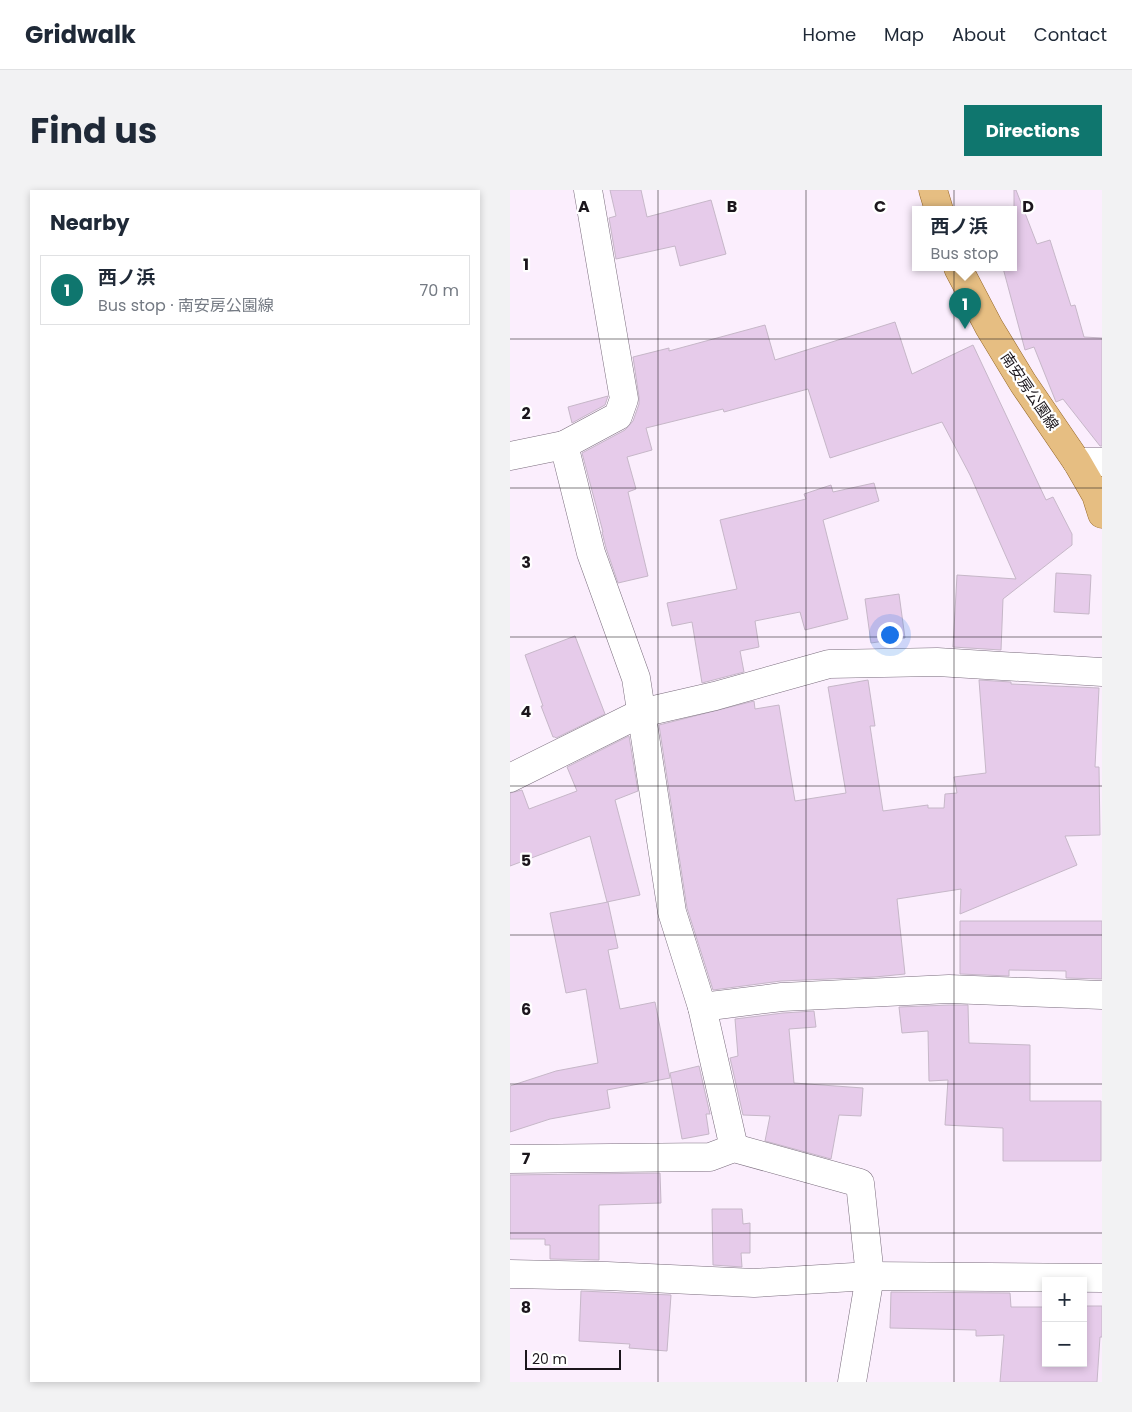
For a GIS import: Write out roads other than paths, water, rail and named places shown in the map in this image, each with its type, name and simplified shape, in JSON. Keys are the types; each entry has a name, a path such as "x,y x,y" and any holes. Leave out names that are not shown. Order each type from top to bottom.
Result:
{"main road":[{"path":"933,190 938,206"},
{"name":"南安房公園線","path":"960,271 988,327 1089,462 1102,514"}],"street":[{"path":"510,456 564,445 618,416 624,399 588,190"},
{"path":"564,445 590,553 636,678 672,912 702,1008 734,1148"},
{"path":"510,778 641,713 715,696 829,664 937,662 1102,672"},
{"path":"702,1008 782,997 949,989 1102,995"},
{"path":"510,1159 710,1157 734,1148 860,1183 870,1276 852,1382"},
{"path":"510,1274 606,1276 754,1283 870,1276 1102,1278"}],"place":[{"name":"西ノ浜","path":"965,329"}]}
